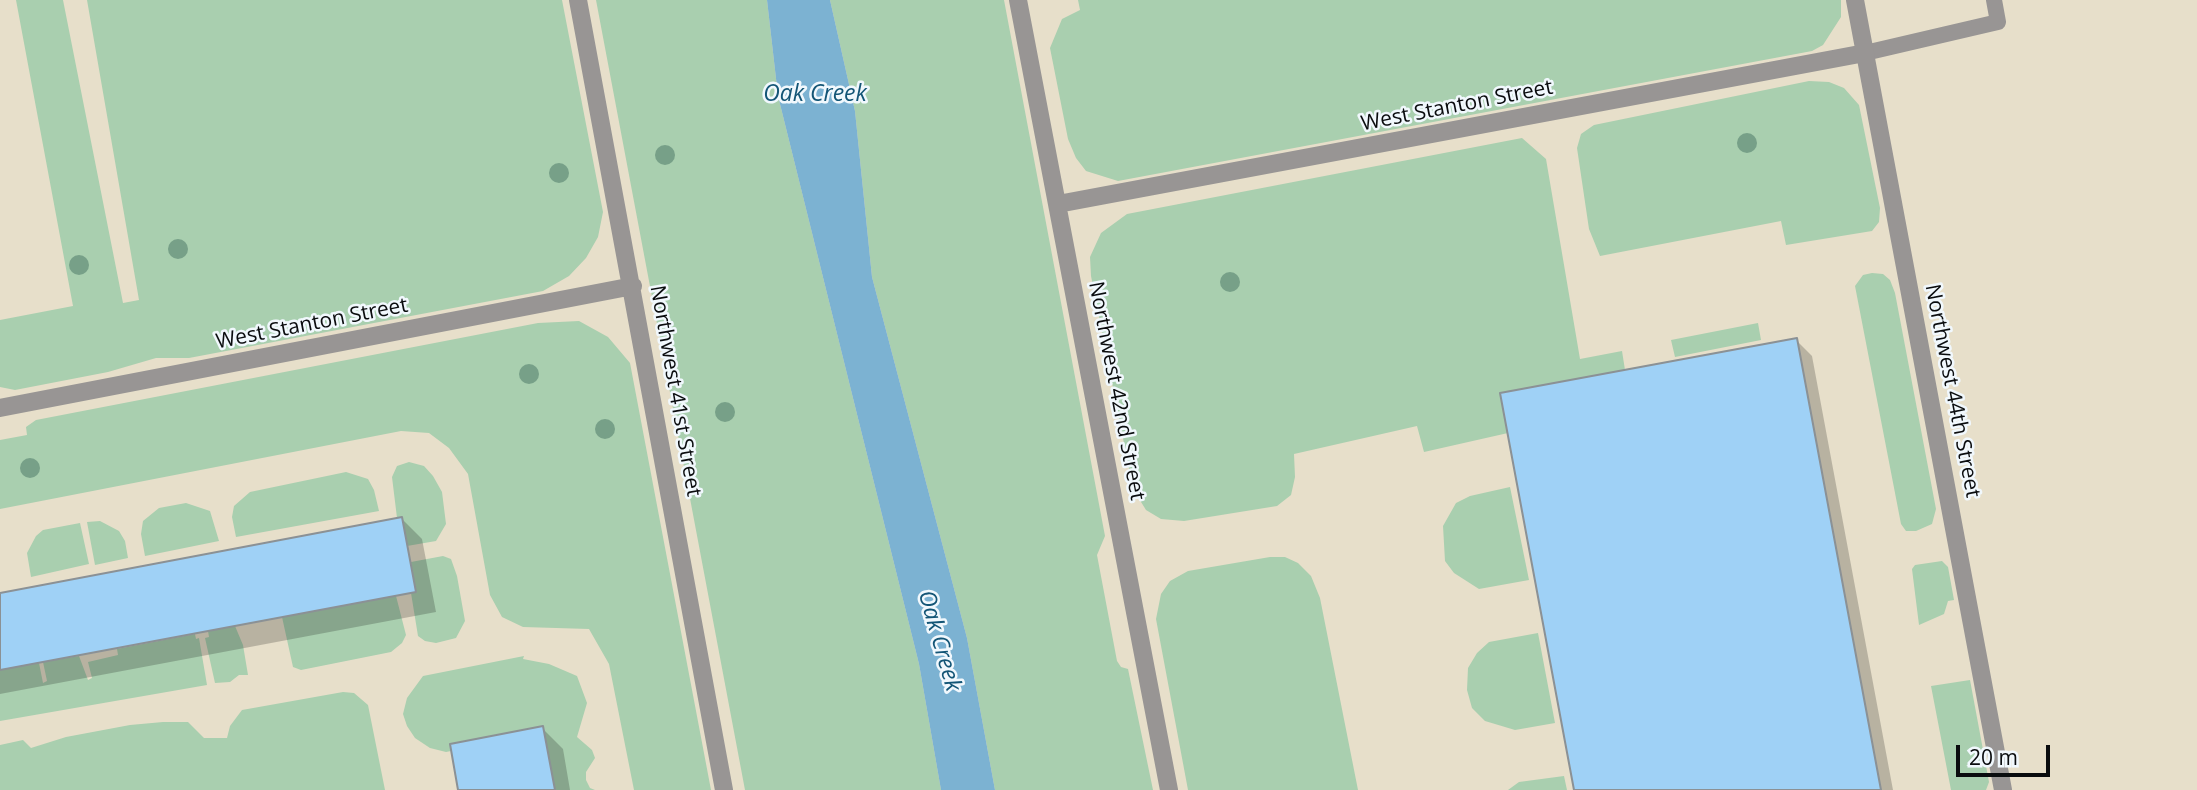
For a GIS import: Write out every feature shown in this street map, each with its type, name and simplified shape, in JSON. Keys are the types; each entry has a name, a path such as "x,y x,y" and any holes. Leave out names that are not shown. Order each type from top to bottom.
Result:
{"street":[{"name":"Northwest 41st Street","path":"578,0 633,286 724,790"},
{"name":"Northwest 42nd Street","path":"1018,0 1169,790"},
{"name":"Northwest 44th Street","path":"1855,0 2003,790"},
{"name":"West Stanton Street","path":"1058,204 1865,53"},
{"name":"West Stanton Street","path":"0,408 633,286"}],"lane":[{"path":"1865,53 1998,22 1994,0"}],"shaded area":[{"path":"0,0 2197,0 2197,790 0,790"}],"green space":[{"path":"16,0 63,0 123,303 139,300 87,0 562,0 603,212 598,237 586,258 569,276 543,291 189,358 156,358 108,372 15,390 0,387 0,320 73,306"},
{"path":"596,0 767,0 778,96 919,664 941,790 745,790"},
{"path":"830,0 1004,0 1105,536 1097,555 1117,661 1121,667 1128,669 1153,790 995,790 967,638 872,277 855,111"},
{"path":"1078,0 1841,0 1841,17 1823,45 1812,51 1118,181 1086,171 1076,158 1068,139 1050,48 1062,19 1080,10"},
{"path":"1809,81 1829,82 1844,88 1859,105 1880,208 1879,222 1872,231 1786,245 1781,221 1600,256 1589,229 1577,148 1581,134 1594,125"},
{"path":"1522,138 1546,159 1580,359 1622,351 1625,370 1500,393 1508,433 1424,452 1417,426 1294,454 1295,477 1291,495 1277,506 1184,521 1161,519 1146,510 1133,489 1091,276 1090,257 1101,233 1127,214"},
{"path":"1883,274 1890,280 1895,293 1936,509 1932,524 1916,531 1906,531 1901,524 1855,286 1863,275"},
{"path":"579,321 608,337 630,363 711,790 634,790 609,664 589,629 523,627 502,617 490,595 468,474 449,448 429,433 401,431 0,509 0,440 27,435 26,427 36,420 538,323"},
{"path":"1758,323 1761,340 1675,357 1671,340"},
{"path":"409,462 424,466 433,476 442,492 446,524 436,541 407,546 402,518 397,518 392,477 397,466"},
{"path":"346,472 368,479 379,511 236,537 232,517 234,506 250,492"},
{"path":"1510,487 1529,580 1479,589 1454,573 1445,561 1443,526 1456,503 1470,496"},
{"path":"186,503 210,511 219,541 145,556 141,534 143,521 159,508"},
{"path":"100,521 119,531 125,541 128,558 95,565 87,522"},
{"path":"80,523 89,564 31,577 27,553 36,536 43,530"},
{"path":"443,556 451,559 457,576 465,621 456,638 436,643 425,641 418,636 411,593 416,592 411,562"},
{"path":"1270,557 1285,557 1298,563 1311,576 1320,598 1358,790 1188,790 1156,619 1161,594 1170,581 1188,571"},
{"path":"1942,561 1948,567 1954,600 1948,601 1944,614 1919,625 1912,569 1915,565"},
{"path":"396,596 406,635 402,643 391,652 301,670 293,667 282,617"},
{"path":"235,626 243,645 248,675 239,675 230,682 215,683 205,638 209,637 208,631"},
{"path":"1538,633 1555,723 1515,730 1485,721 1472,708 1467,690 1468,668 1477,653 1489,642"},
{"path":"195,634 196,639 199,638 207,685 0,721 0,670 39,663 43,683 47,681 43,662 79,656 88,680 92,678 88,662 118,655 117,649"},
{"path":"524,656 523,659 549,664 577,676 587,703 577,737 592,750 595,758 586,772 586,780 590,788 595,790 555,790 543,727 450,744 451,751 446,752 430,748 415,738 407,726 403,714 407,698 423,676"},
{"path":"1970,680 1989,782 1986,790 1951,790 1931,686"},
{"path":"343,692 354,693 368,705 385,790 0,790 0,745 23,740 31,748 66,737 163,722 188,722 204,738 227,738 230,726 242,710"},
{"path":"1564,776 1567,790 1508,790 1519,782"}],"water":[{"name":"Oak Creek","path":"767,0 830,0 855,111 872,277 967,638 995,790 941,790 919,664 778,96"}],"building":[{"path":"1797,338 1881,790 1574,790 1500,393"},
{"path":"402,517 416,592 0,670 0,593"},
{"path":"543,726 555,790 458,790 450,744"}]}
